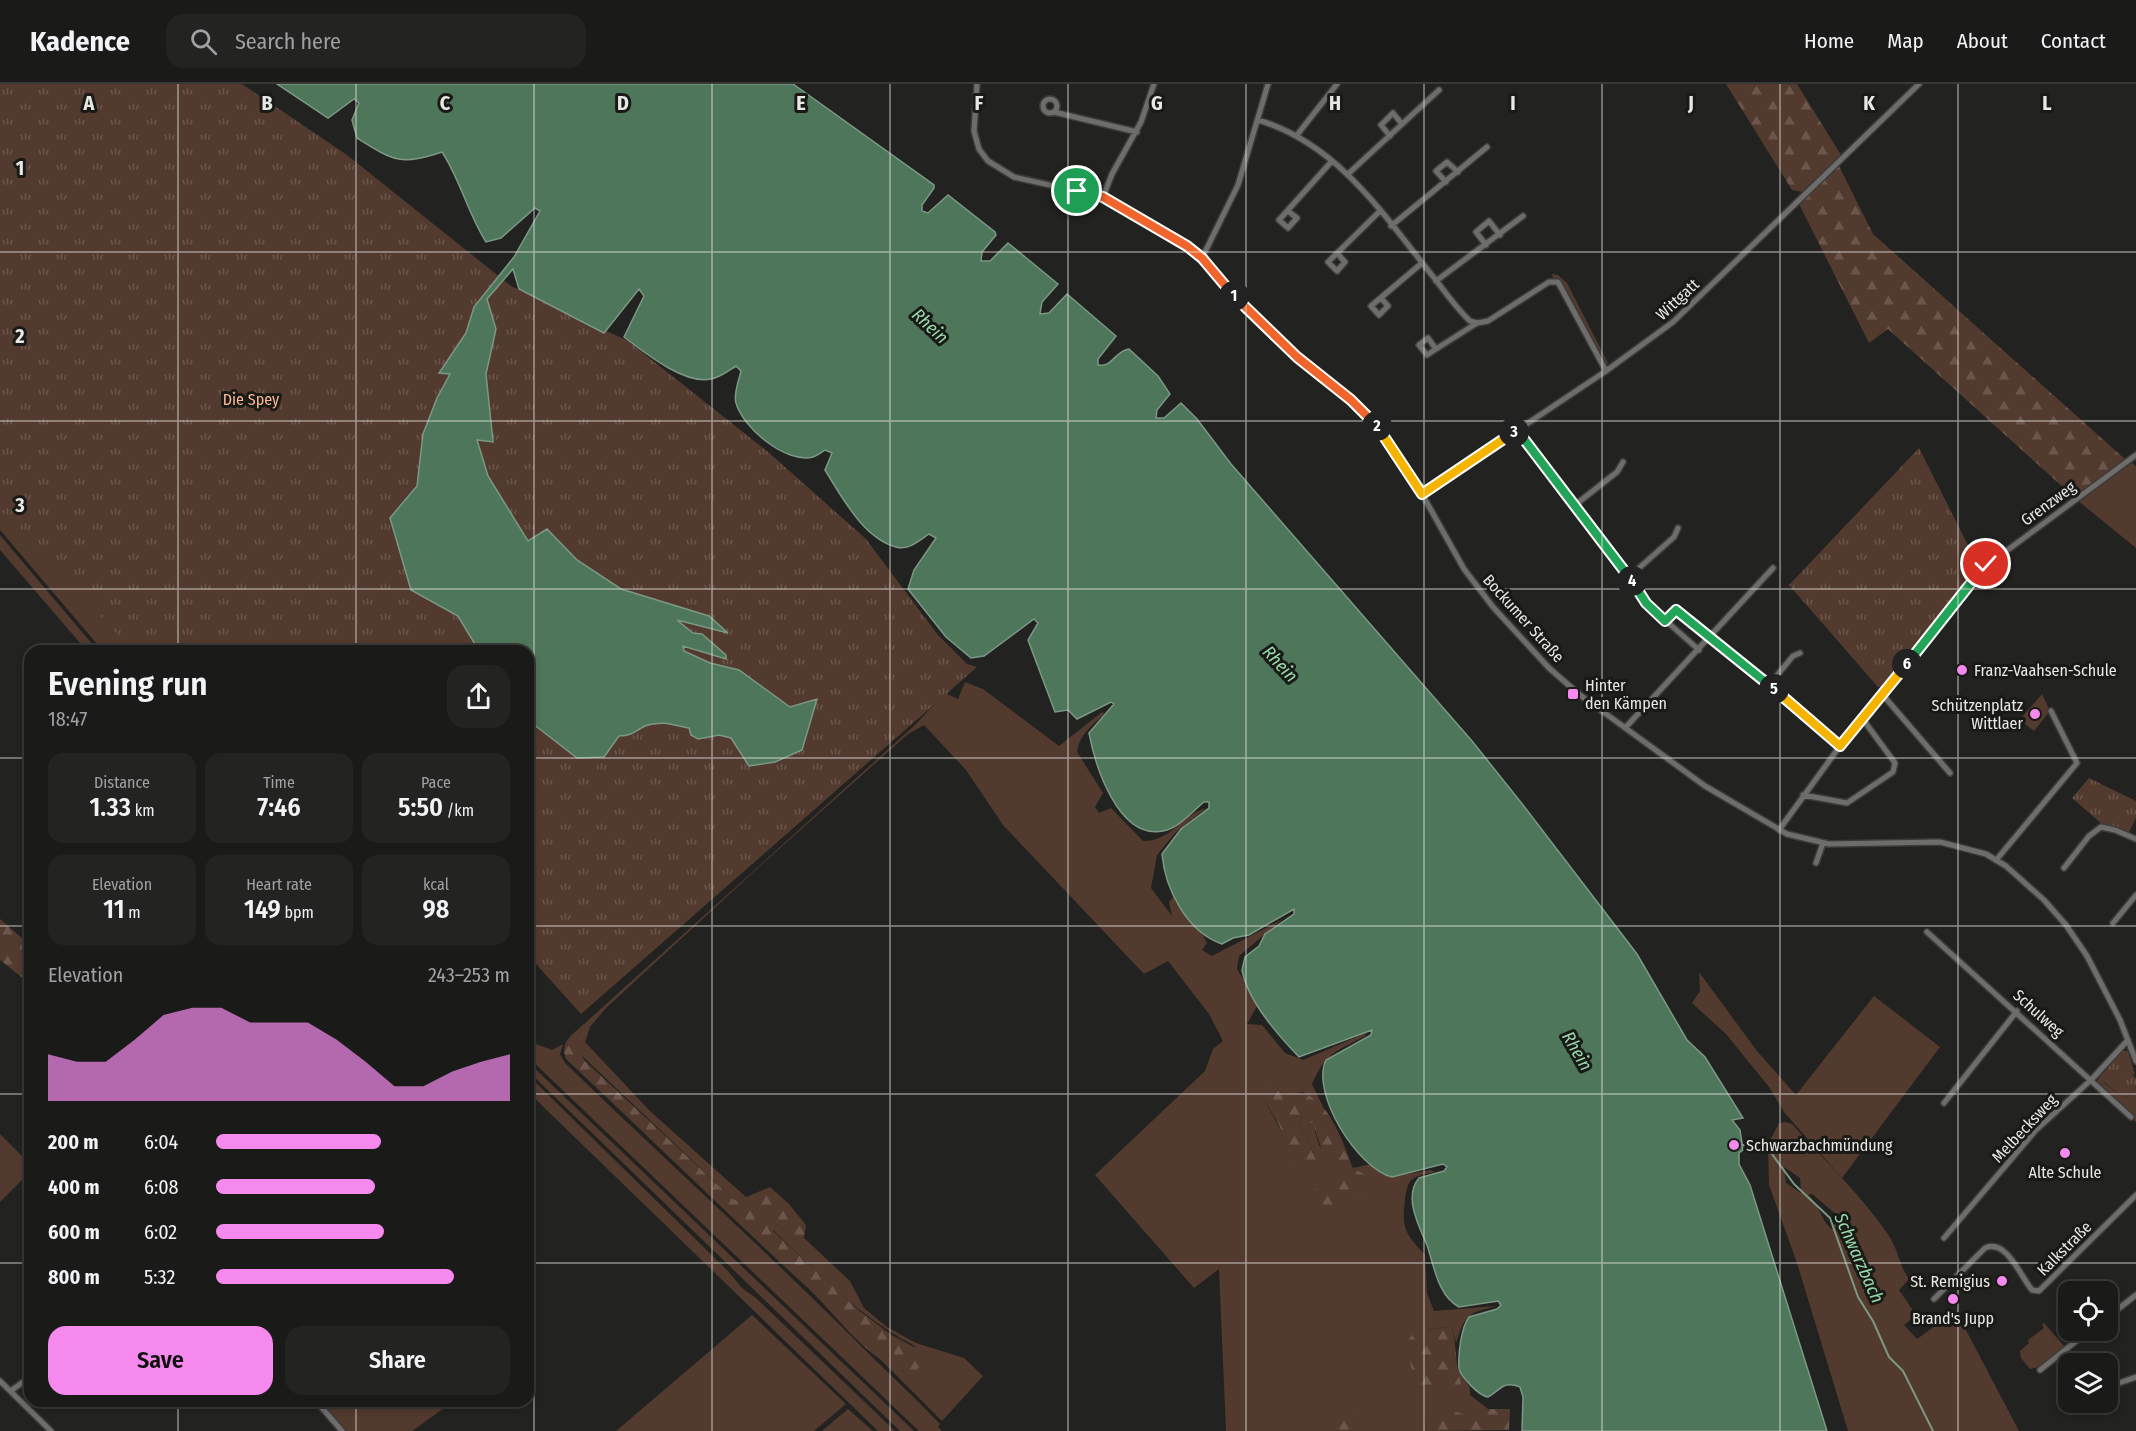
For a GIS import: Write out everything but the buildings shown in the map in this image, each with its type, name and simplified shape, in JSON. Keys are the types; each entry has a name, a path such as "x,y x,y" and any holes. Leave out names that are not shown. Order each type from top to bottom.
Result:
{"street":[{"name":"Bockumer Straße","path":"977,84 974,115 976,141 982,154 993,166 1014,177 1103,197 1202,258 1228,289 1297,357 1370,418 1422,494 1464,569 1493,607 1549,668 1580,695 1705,786 1779,830 1823,843 1940,842 1986,854 1997,860 2017,874 2066,925 2099,975 2136,1061"},
{"path":"1103,197 1112,174 1137,132 1154,84"},
{"path":"1202,258 1232,200 1268,84"},
{"path":"1297,135 1337,84"},
{"name":"Wittgatt","path":"1422,494 1606,371 1673,322 1918,84"},
{"path":"1348,174 1439,90"},
{"path":"1054,112 1137,132"},
{"path":"1390,136 1381,125 1393,113 1402,124"},
{"path":"1258,120 1297,135 1348,174 1380,210 1463,315 1477,323"},
{"path":"1391,226 1488,147"},
{"path":"1288,210 1332,161"},
{"path":"1446,182 1436,171 1448,162 1458,172"},
{"path":"1337,253 1380,210"},
{"path":"1436,281 1475,249 1486,245 1523,216"},
{"path":"1486,245 1476,232 1489,221 1500,235"},
{"path":"1381,298 1422,263"},
{"path":"1436,349 1477,323 1488,321 1552,280 1562,287 1606,371"},
{"path":"1517,430 1629,576 1646,603 1699,650"},
{"name":"Grenzweg","path":"1779,830 1840,746 1986,564 2136,455"},
{"path":"1575,505 1617,472 1623,462"},
{"path":"1629,576 1674,537 1678,528"},
{"path":"1626,727 1773,568"},
{"path":"1665,621 1676,610 1840,746"},
{"path":"1769,685 1793,656 1800,653"},
{"path":"1882,694 1950,773"},
{"path":"1997,860 2077,763 2051,711"},
{"path":"1803,795 1847,802 1893,772 1895,763 1862,718"},
{"path":"2064,868 2089,836 2100,827 2115,830 2136,839"},
{"path":"1816,863 1823,843"},
{"path":"2113,923 2136,895"},
{"name":"Schulweg","path":"1927,932 2092,1079 2131,1117"},
{"path":"1944,1103 2017,1011"},
{"name":"Melbecksweg","path":"1944,1238 2036,1130 2092,1079 2128,1040"},
{"name":"Kalkstraße","path":"1934,1299 1984,1248 1990,1246 1997,1247 2004,1252 2032,1290 2039,1291 2136,1195"},
{"path":"2118,1309 2136,1295"},
{"path":"2040,1370 2076,1341"},
{"path":"2119,1383 2136,1377"},
{"path":"0,1381 24,1403"},
{"path":"12,1390 24,1381"},
{"path":"28,1407 51,1431"},
{"path":"321,1407 342,1431"}],"green space":[{"name":"Die Spey","path":"0,84 242,84 347,155 511,286 628,341 767,451 866,539 938,635 967,664 977,667 581,1014 534,962 534,645 127,645 0,509"},
{"path":"1726,84 1797,84 1841,155 1803,192 1792,190"},
{"path":"1837,162 1873,234 2127,461 2075,498 1888,329 1869,343 1800,206 1800,199"},
{"path":"1552,274 1558,275 1567,283 1608,363 1605,366 1562,283 1553,278"},
{"path":"1919,448 1980,569 1887,687 1878,687 1789,585"},
{"path":"2130,461 2136,466 2136,548 2077,500"},
{"path":"0,479 136,645 98,645 0,530"},
{"path":"0,535 93,645 82,645 0,550"},
{"path":"965,682 983,689 1059,746 1102,712 1105,714 1084,735 1077,752 1103,793 1095,807 1099,813 1111,808 1143,841 1161,837 1190,816 1206,808 1176,832 1157,855 1151,888 1172,916 1169,902 1175,894 1207,943 1202,950 1212,956 1283,919 1239,956 1237,969 1258,1004 1247,1024 1262,1025 1285,1053 1303,1060 1366,1033 1365,1036 1333,1054 1317,1073 1312,1084 1324,1109 1303,1092 1262,1095 1286,1140 1317,1160 1299,1123 1301,1116 1313,1124 1319,1145 1340,1173 1326,1182 1373,1179 1353,1168 1376,1163 1394,1176 1431,1170 1436,1172 1416,1177 1410,1182 1406,1192 1404,1210 1406,1230 1425,1255 1427,1293 1434,1311 1496,1306 1478,1311 1469,1317 1462,1326 1456,1343 1452,1327 1427,1329 1462,1386 1455,1365 1470,1388 1470,1395 1488,1409 1468,1416 1424,1419 1427,1431 1226,1431 1219,1269 1194,1288 1095,1175 1205,1071 1213,1049 1223,1041 1209,1014 1168,961 1144,974 1003,825 966,770 924,725 908,734 606,1008 590,1027 585,1042 650,1111 746,1197 770,1187 748,1206 733,1199 579,1053 577,1046 584,1024 915,725 945,693 958,699"},
{"name":"Schützenplatz Wittlaer","path":"2042,694 2050,711 2034,731 2021,721 2021,718"},
{"path":"2089,778 2136,801 2136,818 2129,832 2102,824 2072,798"},
{"path":"0,919 24,940 24,979 0,960"},
{"path":"1699,972 1757,1051 1796,1095 1874,996 1940,1047 1842,1178 1784,1112 1769,1087 1726,1034 1692,1003 1700,991"},
{"path":"584,1024 585,1030 577,1046 584,1060 733,1199 748,1205 770,1187 789,1204 806,1225 804,1238 794,1240 778,1224 773,1231 861,1312 890,1334 921,1351 921,1364 914,1374 898,1369 870,1351 809,1289 566,1059 564,1048 566,1043"},
{"path":"534,1043 552,1050 563,1044 560,1054 565,1063 929,1412 940,1424 938,1427 942,1431 919,1431 534,1063"},
{"path":"2122,1051 2128,1051 2135,1074 2103,1082 2125,1099 2136,1087 2136,1122 2096,1082"},
{"path":"2116,1059 2136,1078 2136,1087 2125,1099 2099,1078"},
{"path":"534,1068 914,1431 900,1431 534,1077"},
{"path":"1278,1073 1295,1092 1317,1101 1333,1121 1353,1168 1374,1179 1354,1203 1320,1209 1309,1193 1339,1172 1325,1159 1313,1124 1301,1116 1299,1123 1317,1160 1305,1167 1294,1166 1279,1125 1262,1095 1267,1083"},
{"path":"534,1081 728,1271 742,1288 756,1298 895,1431 878,1431 534,1098"},
{"path":"1779,1123 1792,1124 1854,1191 1891,1239 1909,1279 1899,1290 1916,1315 1904,1325 1917,1339 1956,1311 2019,1431 1848,1431 1797,1263 1769,1185 1768,1144","holes":["1784,1167 1800,1178 1801,1193 1786,1183","1812,1194 1837,1215 1832,1229 1808,1195"]},
{"path":"0,1134 24,1158 24,1178 0,1202"},
{"path":"778,1224 794,1240 804,1238 850,1281 864,1308 887,1327 916,1343 964,1358 983,1376 942,1421 877,1356 904,1372 915,1346 876,1322 840,1293 773,1230"},
{"path":"752,1315 846,1404 814,1431 616,1431"},
{"path":"2044,1323 2066,1348 2040,1367 2030,1369 2021,1358 2020,1351 2029,1343 2028,1340 2044,1328 2042,1324"},
{"path":"1421,1326 1428,1329 1452,1327 1462,1386 1451,1391 1416,1385 1405,1343"},
{"path":"324,1407 446,1407 412,1431 346,1431"},
{"path":"848,1409 873,1431 822,1431"},
{"path":"1335,1409 1353,1409 1363,1427 1362,1431 1336,1431 1331,1420"},
{"path":"1448,1409 1468,1416 1488,1409 1510,1409 1509,1430 1427,1431 1424,1419"}],"water":[{"name":"Rhein","path":"277,84 793,84 934,185 922,205 922,211 928,213 948,195 995,232 996,235 982,252 981,261 990,261 1008,243 1058,284 1042,302 1040,314 1049,313 1067,294 1116,336 1098,359 1098,365 1111,362 1121,352 1129,349 1158,376 1170,394 1157,410 1156,418 1164,418 1181,403 1197,419 1231,464 1472,741 1637,954 1687,1040 1705,1057 1743,1118 1732,1120 1740,1130 1743,1150 1739,1153 1739,1164 1750,1185 1827,1431 1522,1431 1523,1397 1520,1387 1506,1385 1488,1397 1484,1396 1470,1385 1459,1368 1461,1341 1469,1317 1497,1309 1501,1305 1498,1301 1459,1307 1446,1296 1441,1288 1414,1212 1412,1194 1419,1178 1444,1171 1447,1167 1443,1164 1392,1177 1379,1171 1352,1145 1331,1109 1325,1091 1323,1074 1326,1060 1371,1035 1372,1030 1299,1057 1273,1028 1245,982 1242,970 1245,957 1259,946 1265,934 1294,914 1294,909 1249,935 1233,938 1222,944 1198,930 1180,908 1173,895 1162,854 1181,829 1209,808 1209,802 1204,802 1180,823 1163,831 1147,831 1133,824 1111,797 1097,763 1089,733 1114,704 1111,702 1077,719 1068,710 1055,712 1028,640 1038,623 1034,619 984,656 971,658 946,637 908,589 914,570 936,538 929,534 914,544 900,548 873,535 846,504 825,470 832,453 825,450 813,457 802,458 791,455 767,442 747,423 735,400 741,371 736,366 711,379 700,380 665,366 624,337 644,296 639,289 604,333 519,289 513,269 487,299 496,329 486,374 493,442 477,440 488,476 528,541 547,529 577,560 621,589 709,616 728,633 677,620 693,633 702,634 726,655 726,659 683,646 684,651 710,663 739,670 790,707 817,699 802,750 775,762 749,766 731,738 719,735 698,739 691,735 689,728 672,724 651,724 630,734 619,736 604,757 577,758 534,725 534,645 475,645 458,616 411,590 390,518 417,486 423,434 437,398 450,374 439,373 466,333 474,307 514,257 540,211 535,208 501,238 486,242 442,152 406,160 380,152 357,138 352,120 359,103 354,99 328,118"}],"waterway":[{"name":"Schwarzbach","path":"1742,1145 1760,1146 1769,1150 1794,1184 1830,1218 1858,1297 1873,1321 1889,1357 1903,1371 1933,1431"}],"place":[{"name":"Franz-Vaahsen-Schule","path":"1962,670"},
{"name":"Hinter den Kämpen","path":"1573,694"},
{"name":"Schützenplatz Wittlaer","path":"2035,714"},
{"name":"Schwarzbachmündung","path":"1734,1145"},
{"name":"Alte Schule","path":"2065,1153"},
{"name":"St. Remigius","path":"2002,1281"},
{"name":"Brand's Jupp","path":"1953,1299"}],"route":[{"path":"1077,191 1103,197 1155,226 1202,258 1217,278 1297,357 1370,418 1385,436 1422,494 1517,430 1629,576 1646,603 1665,621 1676,610 1840,746 1986,564"}]}
